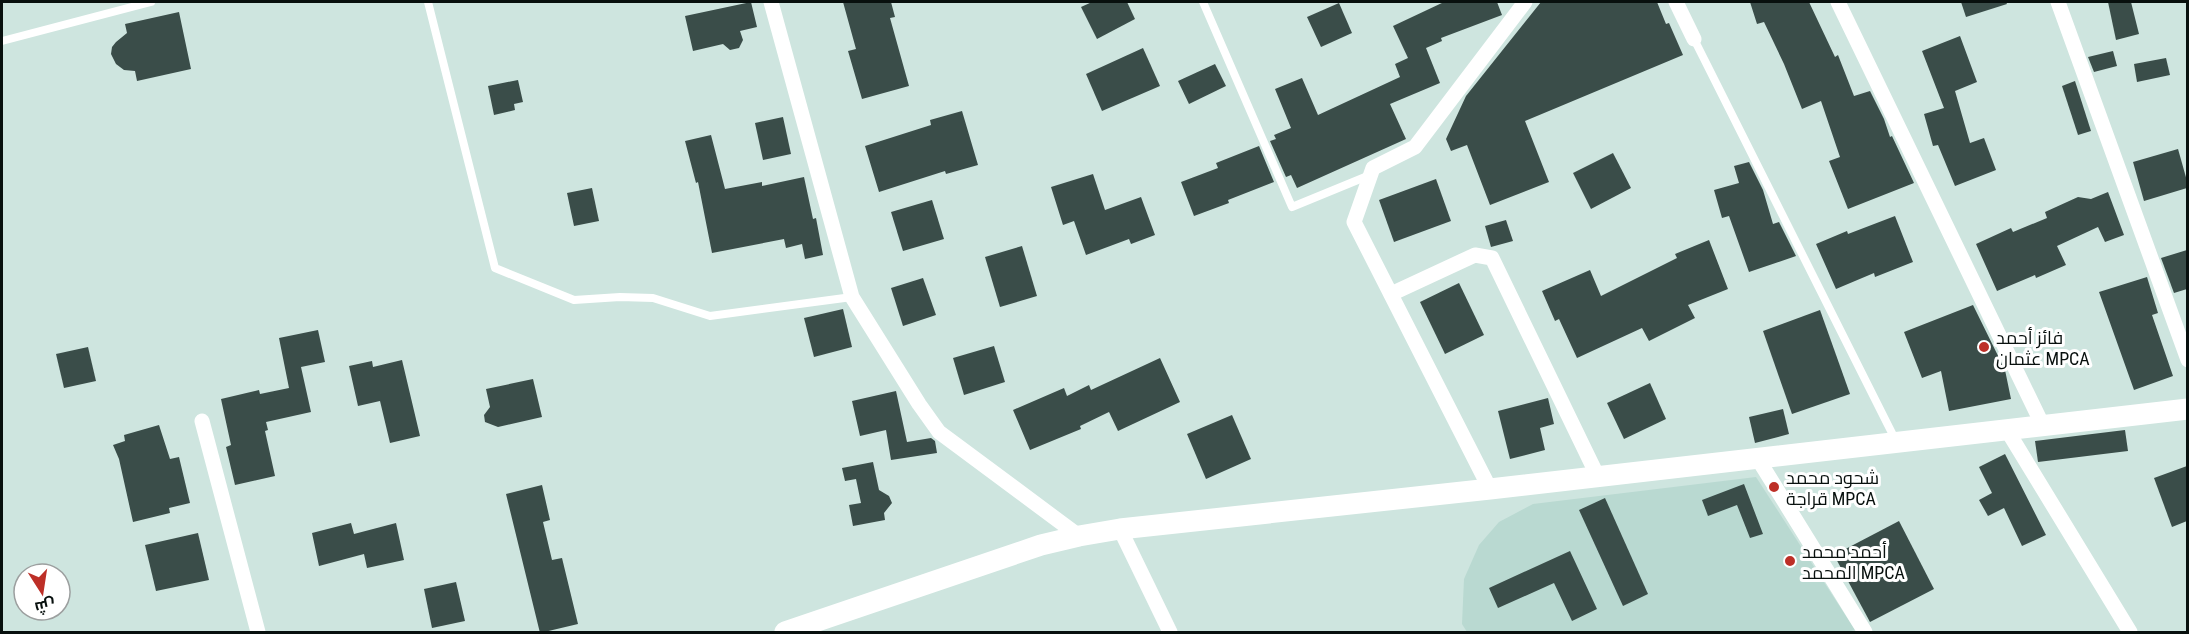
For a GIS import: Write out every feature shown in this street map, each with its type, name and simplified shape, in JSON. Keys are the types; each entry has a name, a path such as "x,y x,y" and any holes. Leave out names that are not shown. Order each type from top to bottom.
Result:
{"street":[{"path":"771,2 852,297 939,432 1079,536"},
{"path":"1490,489 1354,222 1373,168 1415,147 1524,2"},
{"path":"1676,2 1694,39"},
{"path":"1838,2 2043,426"},
{"path":"2058,2 2184,334 2187,360"},
{"path":"1391,294 1475,255 1492,258 1598,477"},
{"path":"785,633 1041,545 1120,529 2187,409"},
{"path":"202,421 258,633"},
{"path":"2007,430 2130,633"},
{"path":"1758,459 1865,633"},
{"path":"1120,529 1170,633"}],"lane":[{"path":"2,41 151,2"},
{"path":"428,2 495,268 574,300 653,298 710,316 852,297"},
{"path":"1203,2 1292,207 1371,174"},
{"path":"1694,39 1897,443"}],"shaded area":[{"path":"1756,477 1855,630 1844,632 1467,632 1462,624 1464,579 1479,545 1499,522 1533,504"}],"building":[{"path":"751,2 757,27 740,31 743,40 739,48 730,50 723,44 693,51 685,16"},
{"path":"843,2 891,2 895,17 890,18 909,86 862,99 848,51 856,49"},
{"path":"1092,2 1127,2 1135,19 1097,39 1081,7"},
{"path":"1444,2 1497,2 1502,15 1441,38 1442,41 1426,48 1440,83 1390,104 1406,139 1297,188 1291,175 1286,177 1270,141 1276,139 1274,135 1291,128 1275,89 1302,78 1318,115 1400,77 1395,64 1408,58 1393,26"},
{"path":"1541,2 1657,2 1683,55 1525,121 1549,182 1490,205 1467,145 1451,151 1446,139 1466,96"},
{"path":"1750,2 1809,2 1835,57 1838,55 1854,96 1870,91 1890,137 1892,136 1914,183 1848,209 1829,161 1840,157 1821,101 1802,109 1764,22 1757,24"},
{"path":"1961,2 2006,2 2007,4 1966,17"},
{"path":"2108,2 2131,2 2139,34 2116,40"},
{"path":"1339,3 1352,33 1321,47 1307,17"},
{"path":"179,12 191,69 137,81 135,71 124,70 116,64 111,54 112,47 127,33 125,24"},
{"path":"1960,36 1977,82 1955,91 1970,143 1984,138 1996,170 1955,186 1938,145 1933,146 1924,114 1944,108 1922,51"},
{"path":"1143,48 1160,86 1102,111 1086,74"},
{"path":"2113,51 2117,66 2094,72 2088,57"},
{"path":"2166,58 2170,75 2137,82 2134,64"},
{"path":"1215,64 1226,86 1189,104 1178,81"},
{"path":"518,80 523,102 514,104 515,110 494,115 488,86"},
{"path":"2075,81 2091,131 2078,135 2062,86"},
{"path":"962,111 978,165 946,174 945,171 879,192 865,146 931,125 930,120"},
{"path":"783,117 791,154 763,160 755,123"},
{"path":"711,135 725,189 762,182 762,186 804,177 813,219 816,218 823,255 805,259 802,244 786,248 784,239 712,253 698,182 696,183 685,141"},
{"path":"1259,146 1274,182 1194,216 1181,182 1218,168 1216,163"},
{"path":"2178,149 2187,188 2144,201 2133,162"},
{"path":"1613,153 1631,188 1591,209 1573,173"},
{"path":"1749,162 1763,190 1773,224 1779,222 1796,256 1749,272 1729,216 1722,218 1714,190 1739,183 1734,166"},
{"path":"1093,174 1105,210 1141,197 1155,235 1131,244 1129,239 1086,255 1074,221 1063,225 1051,187"},
{"path":"1436,179 1451,221 1394,242 1379,200"},
{"path":"592,188 599,221 574,226 567,193"},
{"path":"2108,192 2124,235 2105,242 2098,227 2057,246 2066,265 1997,291 1976,244 2011,228 2013,232 2047,218 2045,212 2078,197 2091,199"},
{"path":"932,200 944,239 903,251 891,212"},
{"path":"1895,216 1913,262 1875,277 1874,273 1836,289 1816,244 1847,231 1848,234"},
{"path":"1506,220 1513,241 1491,247 1485,226"},
{"path":"1709,240 1728,289 1688,305 1695,318 1649,341 1642,328 1577,358 1559,319 1555,321 1542,291 1590,270 1601,296 1677,258 1675,254"},
{"path":"1022,246 1037,296 1000,307 985,257"},
{"path":"2187,250 2187,289 2174,293 2161,258"},
{"path":"2147,277 2158,313 2152,315 2173,376 2134,390 2099,292"},
{"path":"923,278 936,315 903,326 891,288"},
{"path":"1459,283 1484,335 1445,354 1420,302"},
{"path":"1973,305 2005,370 2011,399 1949,411 1941,371 1922,378 1904,332"},
{"path":"843,309 852,347 814,357 804,318"},
{"path":"1820,310 1850,394 1792,414 1763,331"},
{"path":"318,330 325,362 301,367 311,412 266,422 268,430 265,431 275,476 235,485 226,447 231,445 221,399 259,390 260,394 289,388 279,338"},
{"path":"994,346 1005,382 964,395 953,358"},
{"path":"88,347 96,381 64,388 56,354"},
{"path":"1160,358 1180,402 1118,431 1109,412 1080,426 1081,429 1030,450 1013,410 1064,388 1067,396 1089,385 1091,390"},
{"path":"402,360 420,436 390,443 380,401 358,406 349,366 372,361 373,367"},
{"path":"533,379 542,417 498,427 485,422 484,415 490,407 486,389"},
{"path":"1650,383 1666,419 1624,439 1607,403"},
{"path":"896,391 907,442 931,438 935,441 937,453 891,460 886,430 860,436 852,401"},
{"path":"1548,398 1554,424 1540,428 1545,450 1510,459 1498,411"},
{"path":"1783,409 1789,434 1755,443 1749,417"},
{"path":"1232,415 1251,459 1206,479 1187,434"},
{"path":"159,425 170,459 179,457 190,503 169,508 170,513 133,522 119,459 113,445 125,441 124,435"},
{"path":"2125,430 2128,451 2038,462 2035,441"},
{"path":"2005,454 2046,535 2022,546 2004,508 1988,516 1979,500 1992,493 1979,467"},
{"path":"873,462 879,490 889,496 892,503 884,513 885,520 853,526 849,505 861,503 856,479 845,481 842,468"},
{"path":"2187,466 2187,521 2172,527 2154,478"},
{"path":"1744,484 1763,534 1750,538 1737,505 1708,516 1702,500"},
{"path":"542,485 550,520 543,522 552,560 562,558 578,624 540,633 506,494"},
{"path":"1605,498 1648,594 1623,606 1579,510"},
{"path":"1899,521 1934,589 1870,622 1834,555"},
{"path":"351,523 354,534 396,523 404,560 367,568 364,554 319,566 312,533"},
{"path":"198,533 209,580 156,591 145,545"},
{"path":"1570,551 1597,609 1572,621 1554,583 1498,608 1489,588"},
{"path":"456,582 465,621 432,628 424,589"}],"place":[{"name":"فائز أحمد عثمان MPCA","path":"1984,347"},
{"name":"شحود محمد قراجة MPCA","path":"1774,487"},
{"name":"أحمد محمد المحمد MPCA","path":"1790,561"}]}
